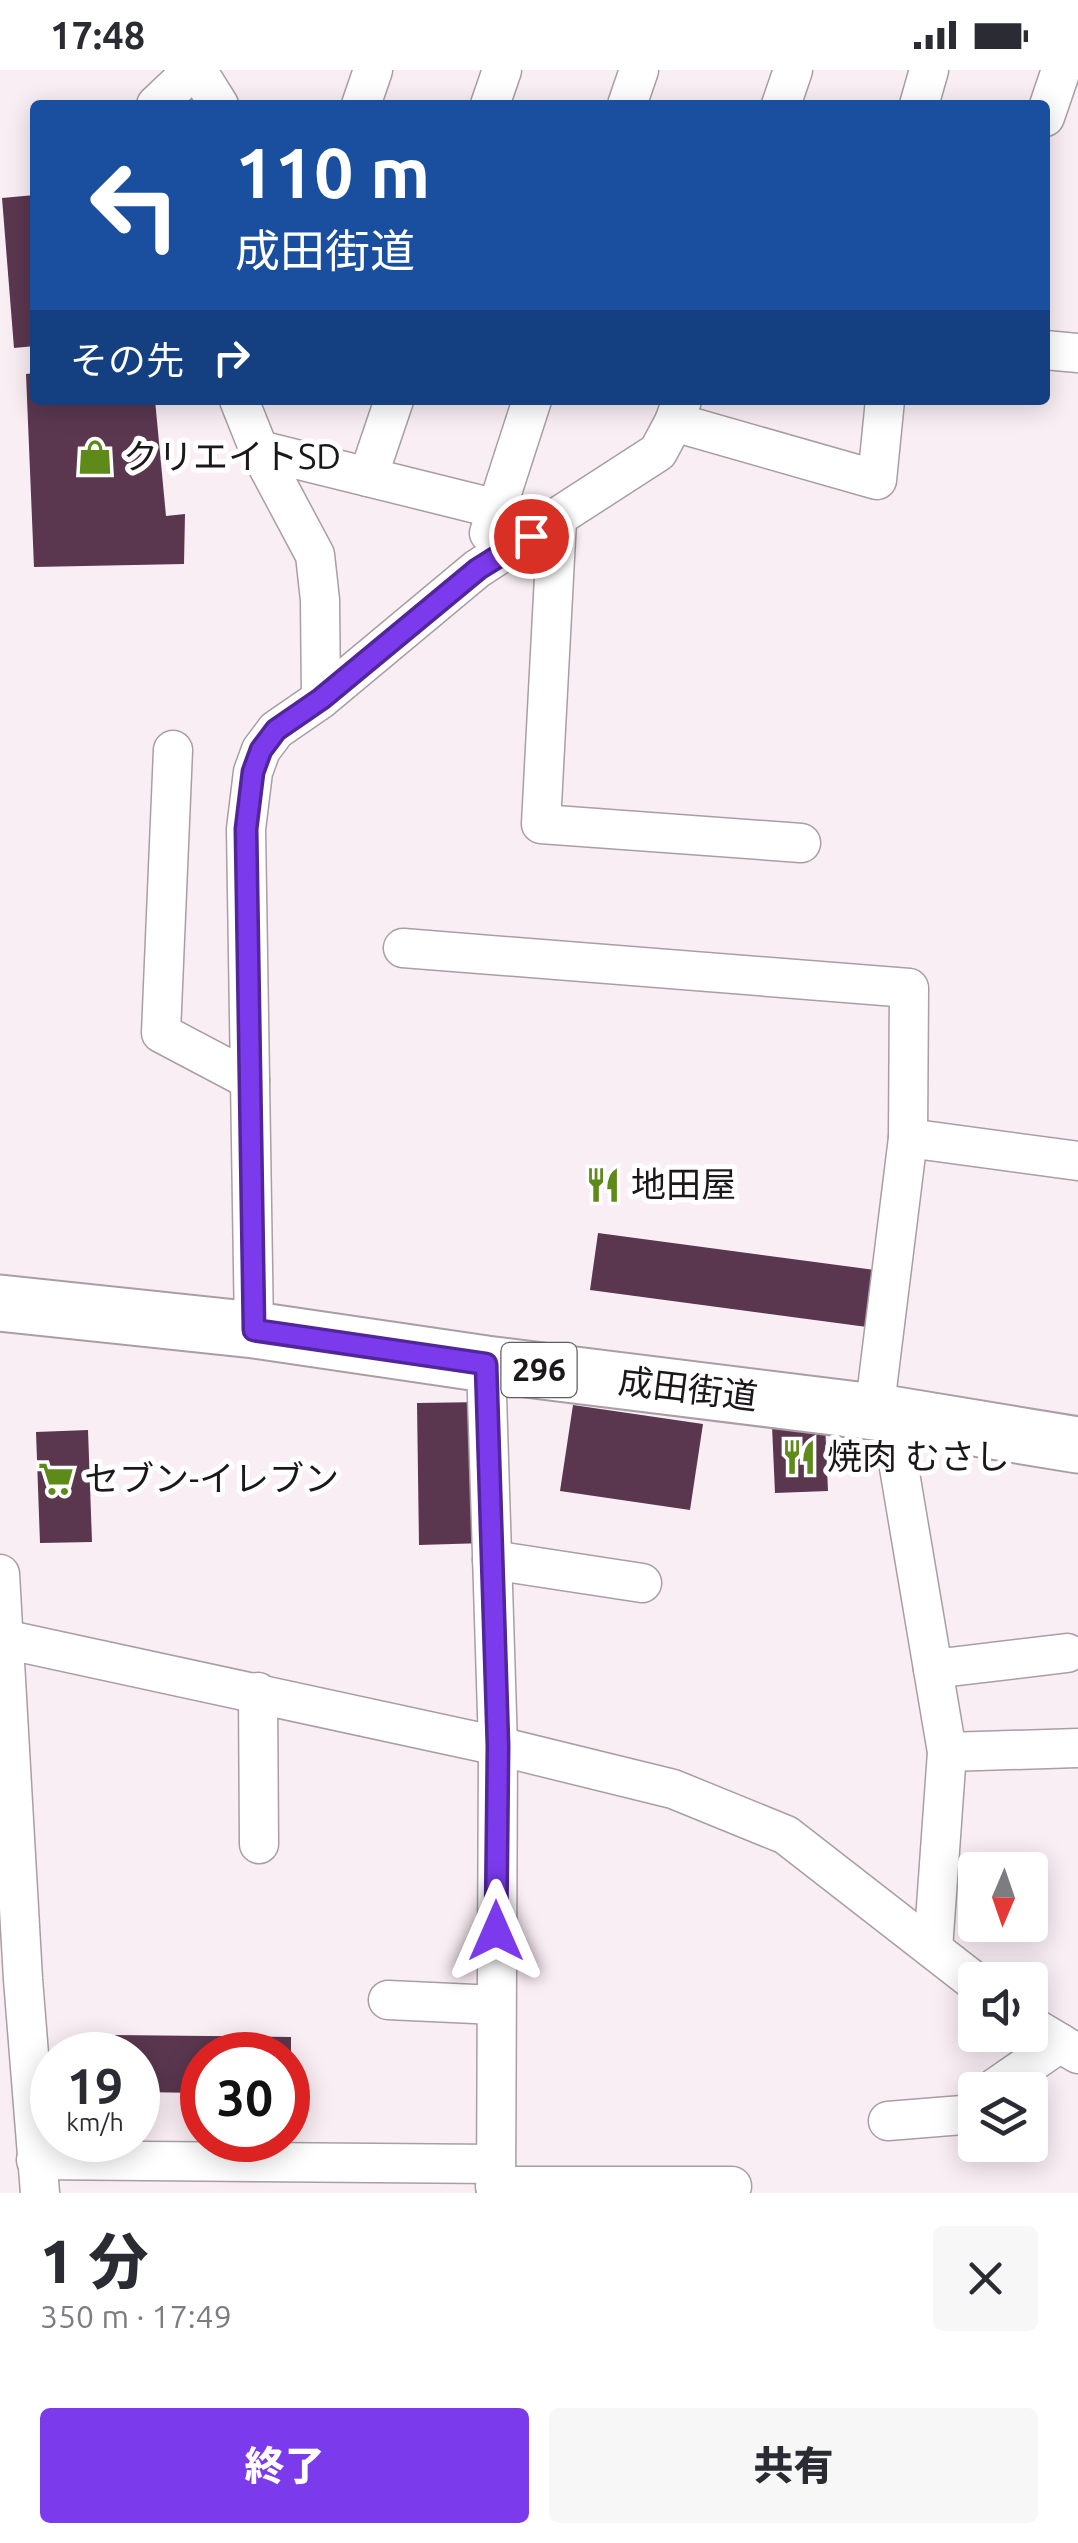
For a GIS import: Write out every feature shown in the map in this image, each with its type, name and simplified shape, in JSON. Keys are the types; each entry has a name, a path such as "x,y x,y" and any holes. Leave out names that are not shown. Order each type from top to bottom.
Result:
{"highway":[{"name":"成田街道","path":"0,1303 254,1330 882,1414 1078,1446"}],"street":[{"path":"162,100 195,70 216,100"},
{"path":"362,100 373,70"},
{"path":"492,100 502,70"},
{"path":"629,100 638,70"},
{"path":"783,100 792,70"},
{"path":"920,100 929,70"},
{"path":"1050,102 1061,70"},
{"path":"1050,350 1078,353"},
{"path":"368,477 392,405"},
{"path":"478,569 530,405"},
{"path":"254,1330 246,829 253,772 261,750 276,730 321,699 478,569 658,452 678,411 878,480 885,405"},
{"path":"249,417 368,477 497,508"},
{"path":"249,417 316,555 321,699"},
{"path":"557,520 541,824 801,843"},
{"path":"173,750 161,1033 250,1080"},
{"path":"403,948 910,988 908,1138 882,1414 947,1752 933,1948"},
{"path":"908,1138 1078,1161"},
{"path":"486,1364 498,1746 495,2181"},
{"path":"492,1560 642,1583"},
{"path":"0,1574 12,1979 38,2176 732,2186"},
{"path":"4,1639 498,1746 673,1790 786,1835 958,1968"},
{"path":"934,1670 1067,1652"},
{"path":"258,1692 259,1844"},
{"path":"947,1752 1078,1748"},
{"path":"388,2000 496,2005"},
{"path":"1016,2072 1056,2041"},
{"path":"888,2121 958,2115"}],"building":[{"path":"30,195 30,346 14,348 2,198"},
{"name":"クリエイトSD","path":"26,374 30,374 30,405 155,405 166,516 185,514 184,564 34,567"},
{"path":"598,1233 890,1272 882,1329 590,1290"},
{"path":"484,1402 486,1543 419,1545 417,1403"},
{"path":"573,1405 703,1424 690,1510 560,1491"},
{"path":"825,1423 828,1491 775,1493 772,1426"},
{"path":"88,1430 92,1542 40,1543 36,1432"},
{"path":"160,2036 180,2036 180,2093 160,2092"}],"place":[{"name":"クリエイトSD","path":"95,457"},
{"name":"地田屋","path":"603,1185"},
{"name":"焼肉 むさし","path":"799,1457"},
{"name":"セブン-イレブン","path":"56,1479"}],"route":[{"path":"496,1931 498,1746 486,1364 254,1330 246,829 253,772 261,750 276,730 321,699 478,569 531,536"}]}
